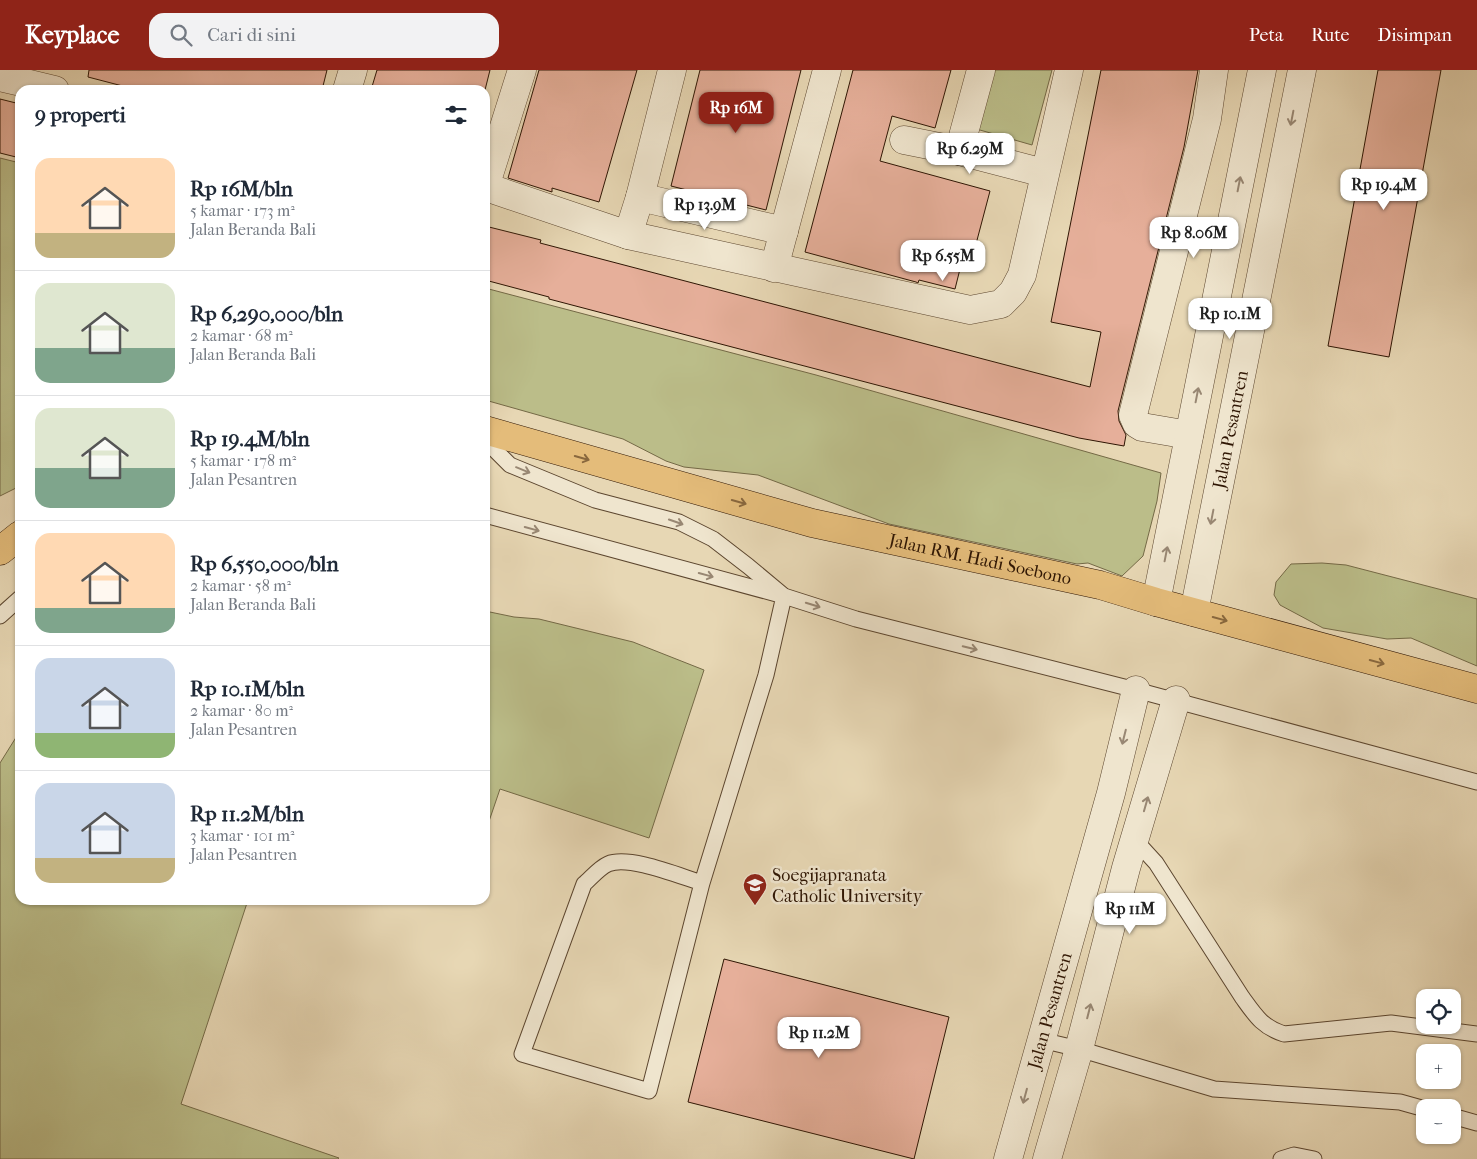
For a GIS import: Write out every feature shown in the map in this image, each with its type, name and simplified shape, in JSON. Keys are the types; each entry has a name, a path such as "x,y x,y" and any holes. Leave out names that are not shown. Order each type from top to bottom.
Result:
{"main road":[{"name":"Jalan RM. Hadi Soebono","path":"490,431 812,523 1100,585 1156,602 1477,688"},
{"path":"0,551 15,539"}],"street":[{"path":"348,85 353,70"},
{"path":"490,171 522,70"},
{"path":"628,235 640,197 672,70"},
{"path":"774,268 827,70"},
{"path":"959,150 981,70"},
{"path":"490,189 628,235 774,268 970,310 1001,304 1013,292 1022,275 1069,70"},
{"path":"1189,435 1142,427 1137,424 1134,415 1207,120 1214,70"},
{"path":"1156,602 1262,70"},
{"name":"Jalan Pesantren","path":"1194,612 1302,70"},
{"path":"0,78 32,85"},
{"path":"904,140 959,150 1044,173"},
{"path":"640,197 784,231"},
{"name":"Jalan Pesantren","path":"1008,1159 1111,792 1136,690"},
{"path":"1048,1159 1126,868 1176,700"}],"lane":[{"path":"490,445 510,465 595,500 679,522 713,539 784,596"},
{"path":"490,516 784,596 856,619 1176,700 1477,782"},
{"path":"702,883 638,864 621,861 607,864 584,884 522,1054 649,1091 702,883 766,675 784,596"},
{"path":"0,616 15,602"},
{"path":"1135,840 1156,863 1254,1015 1269,1030 1284,1034 1391,1023 1477,1034"},
{"path":"1040,1040 1079,1049 1214,1089 1400,1102 1416,1106"},
{"path":"1461,1119 1477,1123"},
{"path":"1281,1159 1294,1155 1314,1159"}],"green space":[{"path":"988,70 1052,70 1032,145 973,128"},
{"path":"0,158 15,162 15,488 0,496"},
{"path":"490,289 816,375 1161,473 1157,501 1143,556 1122,576 1088,563 1077,564 889,524 758,475 684,467 666,461 623,439 490,401"},
{"path":"1322,563 1346,565 1477,599 1477,666 1411,638 1387,639 1323,628 1280,605 1274,595 1276,582 1291,564"},
{"path":"490,612 514,617 539,619 633,642 704,670 649,838 500,789 490,818"},
{"path":"15,739 15,905 246,905 181,1104 338,1159 0,1159 0,763"}],"building":[{"path":"89,70 327,70 323,85 119,85 88,77"},
{"path":"377,70 490,70 486,85 372,85"},
{"path":"539,70 637,70 599,202 552,188 552,192 508,178"},
{"path":"700,70 801,70 766,210 671,186"},
{"path":"853,70 951,70 935,128 892,116 880,161 990,191 976,244 967,241 955,289 919,280 918,283 805,252"},
{"path":"1101,70 1198,70 1184,147 1118,411 1119,421 1126,435 1124,446 1079,438 549,299 549,297 490,281 490,227 541,240 540,243 1090,387 1101,332 1051,322"},
{"path":"1378,70 1441,70 1389,357 1328,346"},
{"path":"0,99 15,103 15,157 0,153"},
{"path":"724,959 949,1017 914,1159 688,1102"}],"place":[{"name":"Soegijapranata Catholic University","path":"755,906"}]}
